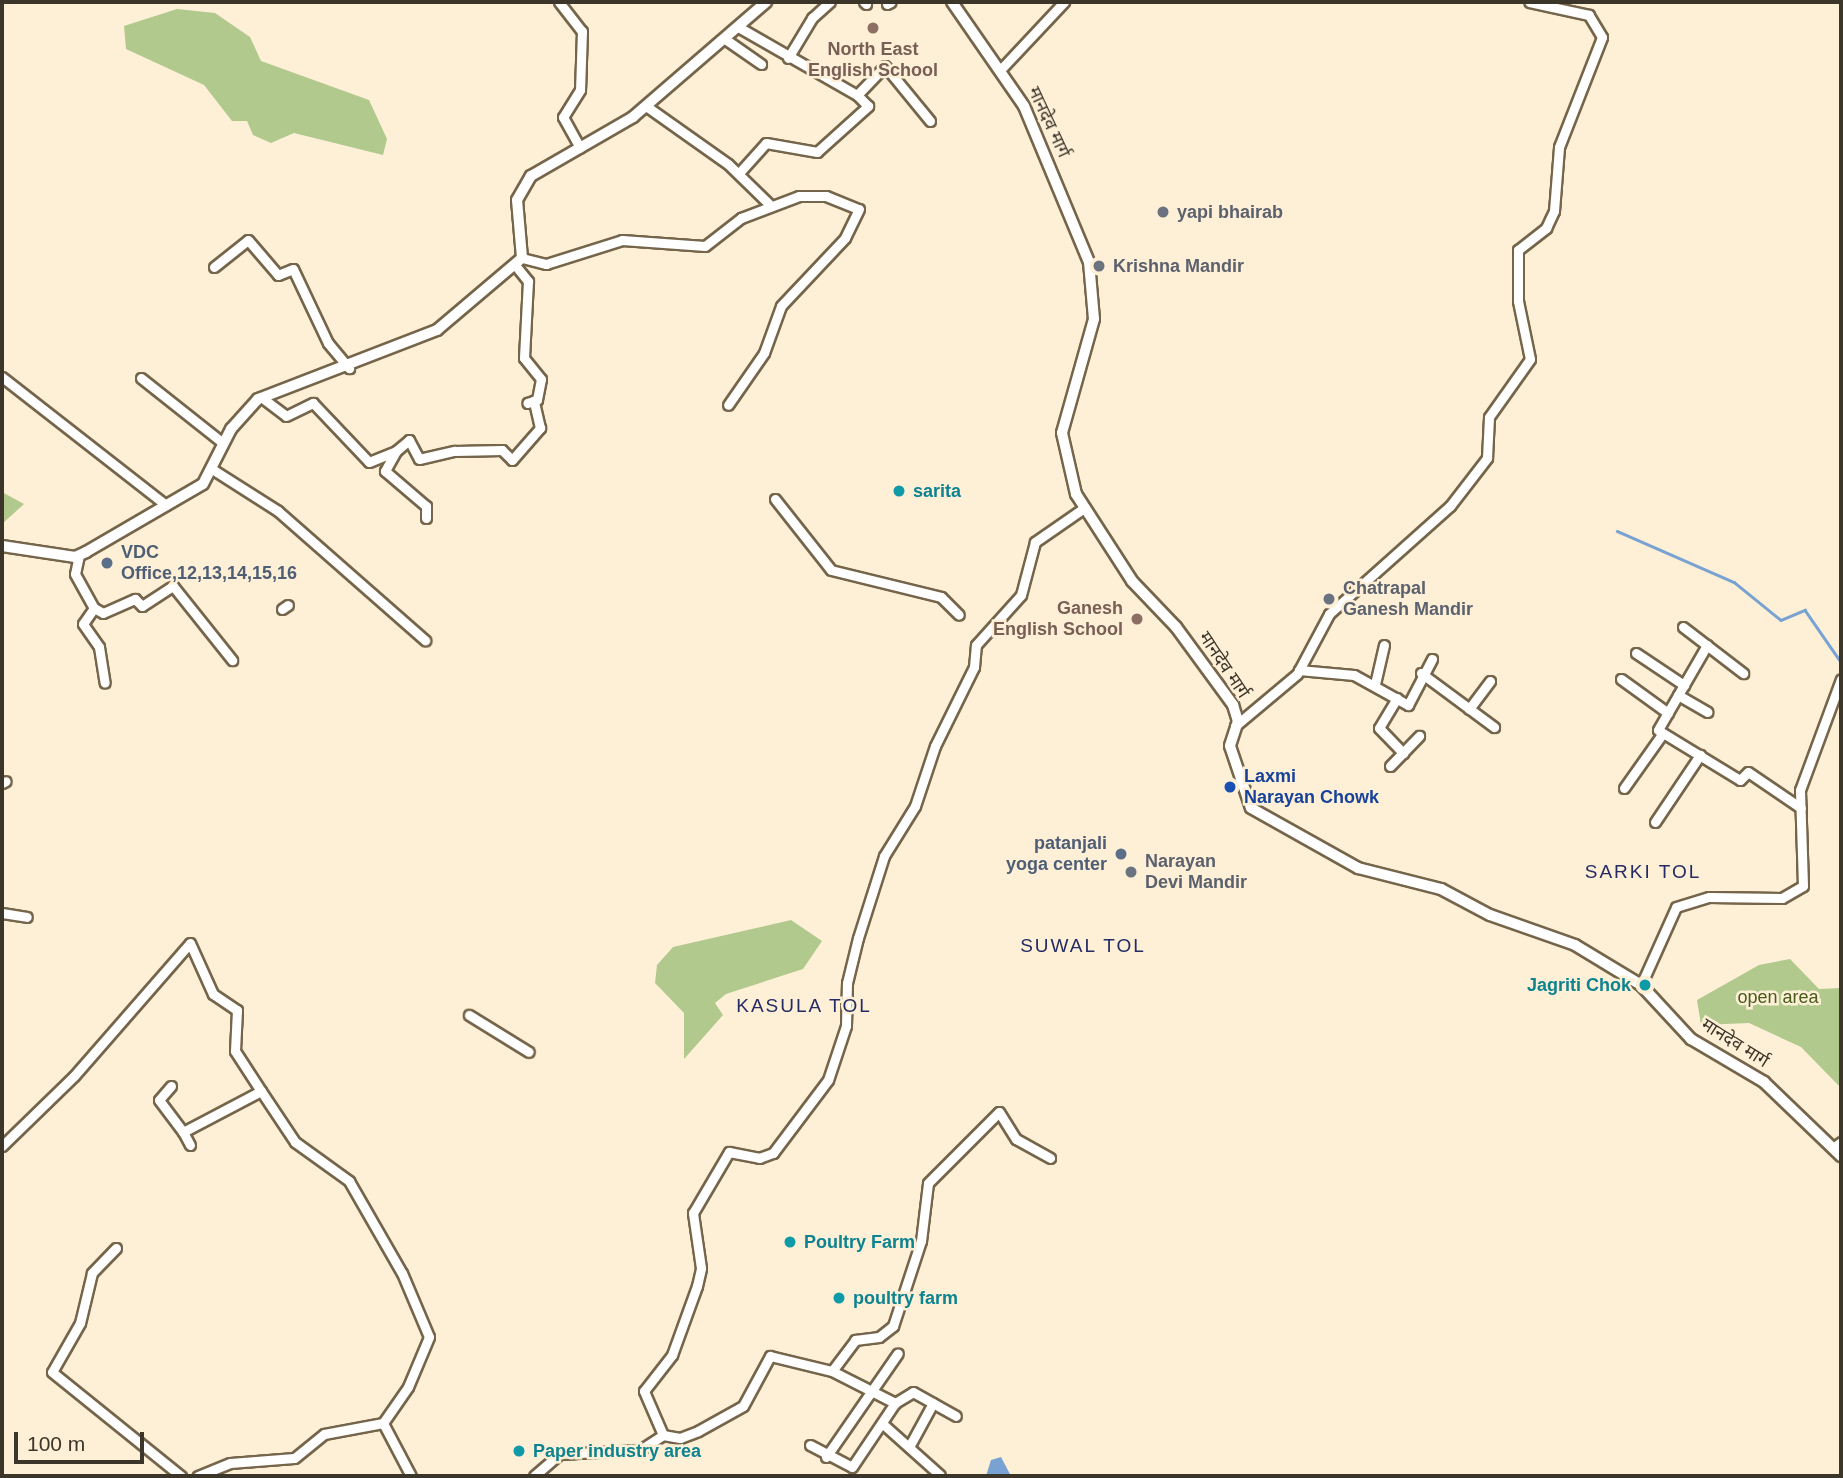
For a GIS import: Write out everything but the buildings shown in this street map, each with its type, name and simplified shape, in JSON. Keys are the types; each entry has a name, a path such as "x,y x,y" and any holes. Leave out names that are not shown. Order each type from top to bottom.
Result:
{"main road":[{"path":"2,545 79,555 195,491 212,469 222,443 261,397 349,368 437,330 519,261 519,192 531,176 646,106 740,28 766,2"},
{"name":"मानदेव मार्ग","path":"952,2 1002,68 1041,144 1094,283 1094,319 1062,433 1066,465 1084,508 1132,581 1211,672 1233,705 1235,726 1230,746 1242,795 1261,815 1358,868 1441,889 1490,915 1560,937 1641,985 1691,1039 1764,1082 1838,1148"}],"street":[{"path":"559,2 582,30 580,90 563,117 580,148"},
{"path":"788,58 812,18 830,2"},
{"path":"1002,68 1064,2"},
{"path":"1235,726 1300,670 1329,614 1450,506 1487,458 1489,417 1531,359 1518,301 1518,250 1546,229 1554,211 1559,147 1602,37 1588,15 1530,2"},
{"path":"739,173 766,143 817,152 869,106 856,94 788,58 740,28"},
{"path":"725,39 761,64"},
{"path":"856,94 885,66 930,121"},
{"path":"646,106 739,173 769,204"},
{"path":"519,261 546,264 622,240 705,246 769,204 826,197 859,209 845,238 781,306 764,353 728,405"},
{"path":"214,268 248,240 278,275 293,269 328,342 349,368"},
{"path":"261,397 286,416 313,403 343,427 369,462 396,451 409,440 419,460 455,451 502,450 512,460 540,428 531,402 541,379 524,358 522,341 528,281 519,261"},
{"path":"2,377 166,505"},
{"path":"141,378 222,443"},
{"path":"396,451 385,471 426,506 426,518"},
{"path":"212,469 278,511 425,640"},
{"path":"775,499 831,570 942,597 959,615"},
{"path":"663,1435 644,1391 672,1355 697,1286 701,1268 692,1213 729,1152 759,1158 773,1153 828,1080 846,1026 858,938 884,856 915,806 935,747 974,667 975,649 1021,595 1035,542 1084,508"},
{"path":"79,555 75,574 94,608 103,613 125,600 142,606 173,586 232,660"},
{"path":"94,608 83,624 99,647 105,683"},
{"path":"1683,626 1742,673"},
{"path":"1375,684 1384,645"},
{"path":"1707,645 1658,730 1740,780 1748,772 1801,808"},
{"path":"1636,653 1684,685"},
{"path":"1300,670 1354,675 1375,684 1408,705 1421,673 1432,659"},
{"path":"1421,673 1494,727"},
{"path":"1621,679 1668,713"},
{"path":"1641,985 1676,907 1709,897 1782,898 1804,886 1801,808 1808,762 1841,679"},
{"path":"1469,709 1490,681"},
{"path":"1678,695 1708,712"},
{"path":"1397,698 1379,728 1402,753"},
{"path":"1624,788 1663,733"},
{"path":"1390,766 1419,736"},
{"path":"1655,822 1700,755"},
{"path":"2,913 27,917"},
{"path":"2,1146 74,1076 190,943 213,994 237,1010 235,1051 295,1142 349,1181 426,1328 429,1342 383,1423 324,1434 294,1458 230,1463 198,1476"},
{"path":"469,1015 529,1052"},
{"path":"171,1086 159,1100 190,1145"},
{"path":"183,1132 261,1091"},
{"path":"832,1371 855,1340 879,1337 893,1326 921,1241 928,1182 999,1112 1016,1139 1049,1158"},
{"path":"116,1248 92,1273 80,1323 52,1372 181,1476"},
{"path":"826,1457 868,1390 898,1353"},
{"path":"534,1476 549,1457 587,1448 640,1450 663,1435 680,1438 743,1406 770,1356 832,1371 895,1403"},
{"path":"810,1445 826,1457 852,1467 884,1425 895,1403 913,1392 956,1416"},
{"path":"909,1447 933,1403"},
{"path":"383,1423 411,1476"},
{"path":"884,1425 940,1475"}],"green space":[{"path":"177,9 215,13 250,37 261,61 369,100 387,139 383,155 294,133 271,143 253,135 247,121 232,121 204,85 126,49 124,26"},
{"path":"2,492 24,504 2,524"},
{"path":"791,920 822,941 803,969 726,994 715,1003 723,1015 684,1059 684,1013 655,983 657,965 673,947"},
{"name":"open area","path":"1790,959 1819,989 1841,988 1841,1088 1801,1047 1749,1023 1701,1025 1697,1000 1759,965"}],"water":[{"path":"1001,1457 1011,1476 986,1476 991,1460"}],"waterway":[{"path":"1617,531 1734,582 1781,620 1805,610 1841,662"}],"place":[{"name":"North East English School","path":"873,28"},
{"name":"yapi bhairab","path":"1163,212"},
{"name":"Krishna Mandir","path":"1099,266"},
{"name":"sarita","path":"899,491"},
{"name":"VDC Office,12,13,14,15,16","path":"107,563"},
{"name":"Chatrapal Ganesh Mandir","path":"1329,599"},
{"name":"Ganesh English School","path":"1137,619"},
{"name":"Laxmi Narayan Chowk","path":"1230,787"},
{"name":"patanjali yoga center","path":"1121,854"},
{"name":"Narayan Devi Mandir","path":"1131,872"},
{"name":"Jagriti Chok","path":"1645,985"},
{"name":"Poultry Farm","path":"790,1242"},
{"name":"poultry farm","path":"839,1298"},
{"name":"Paper industry area","path":"519,1451"}],"district":[{"name":"SARKI TOL","path":"1643,872"},
{"name":"SUWAL TOL","path":"1083,946"},
{"name":"KASULA TOL","path":"804,1006"}]}
